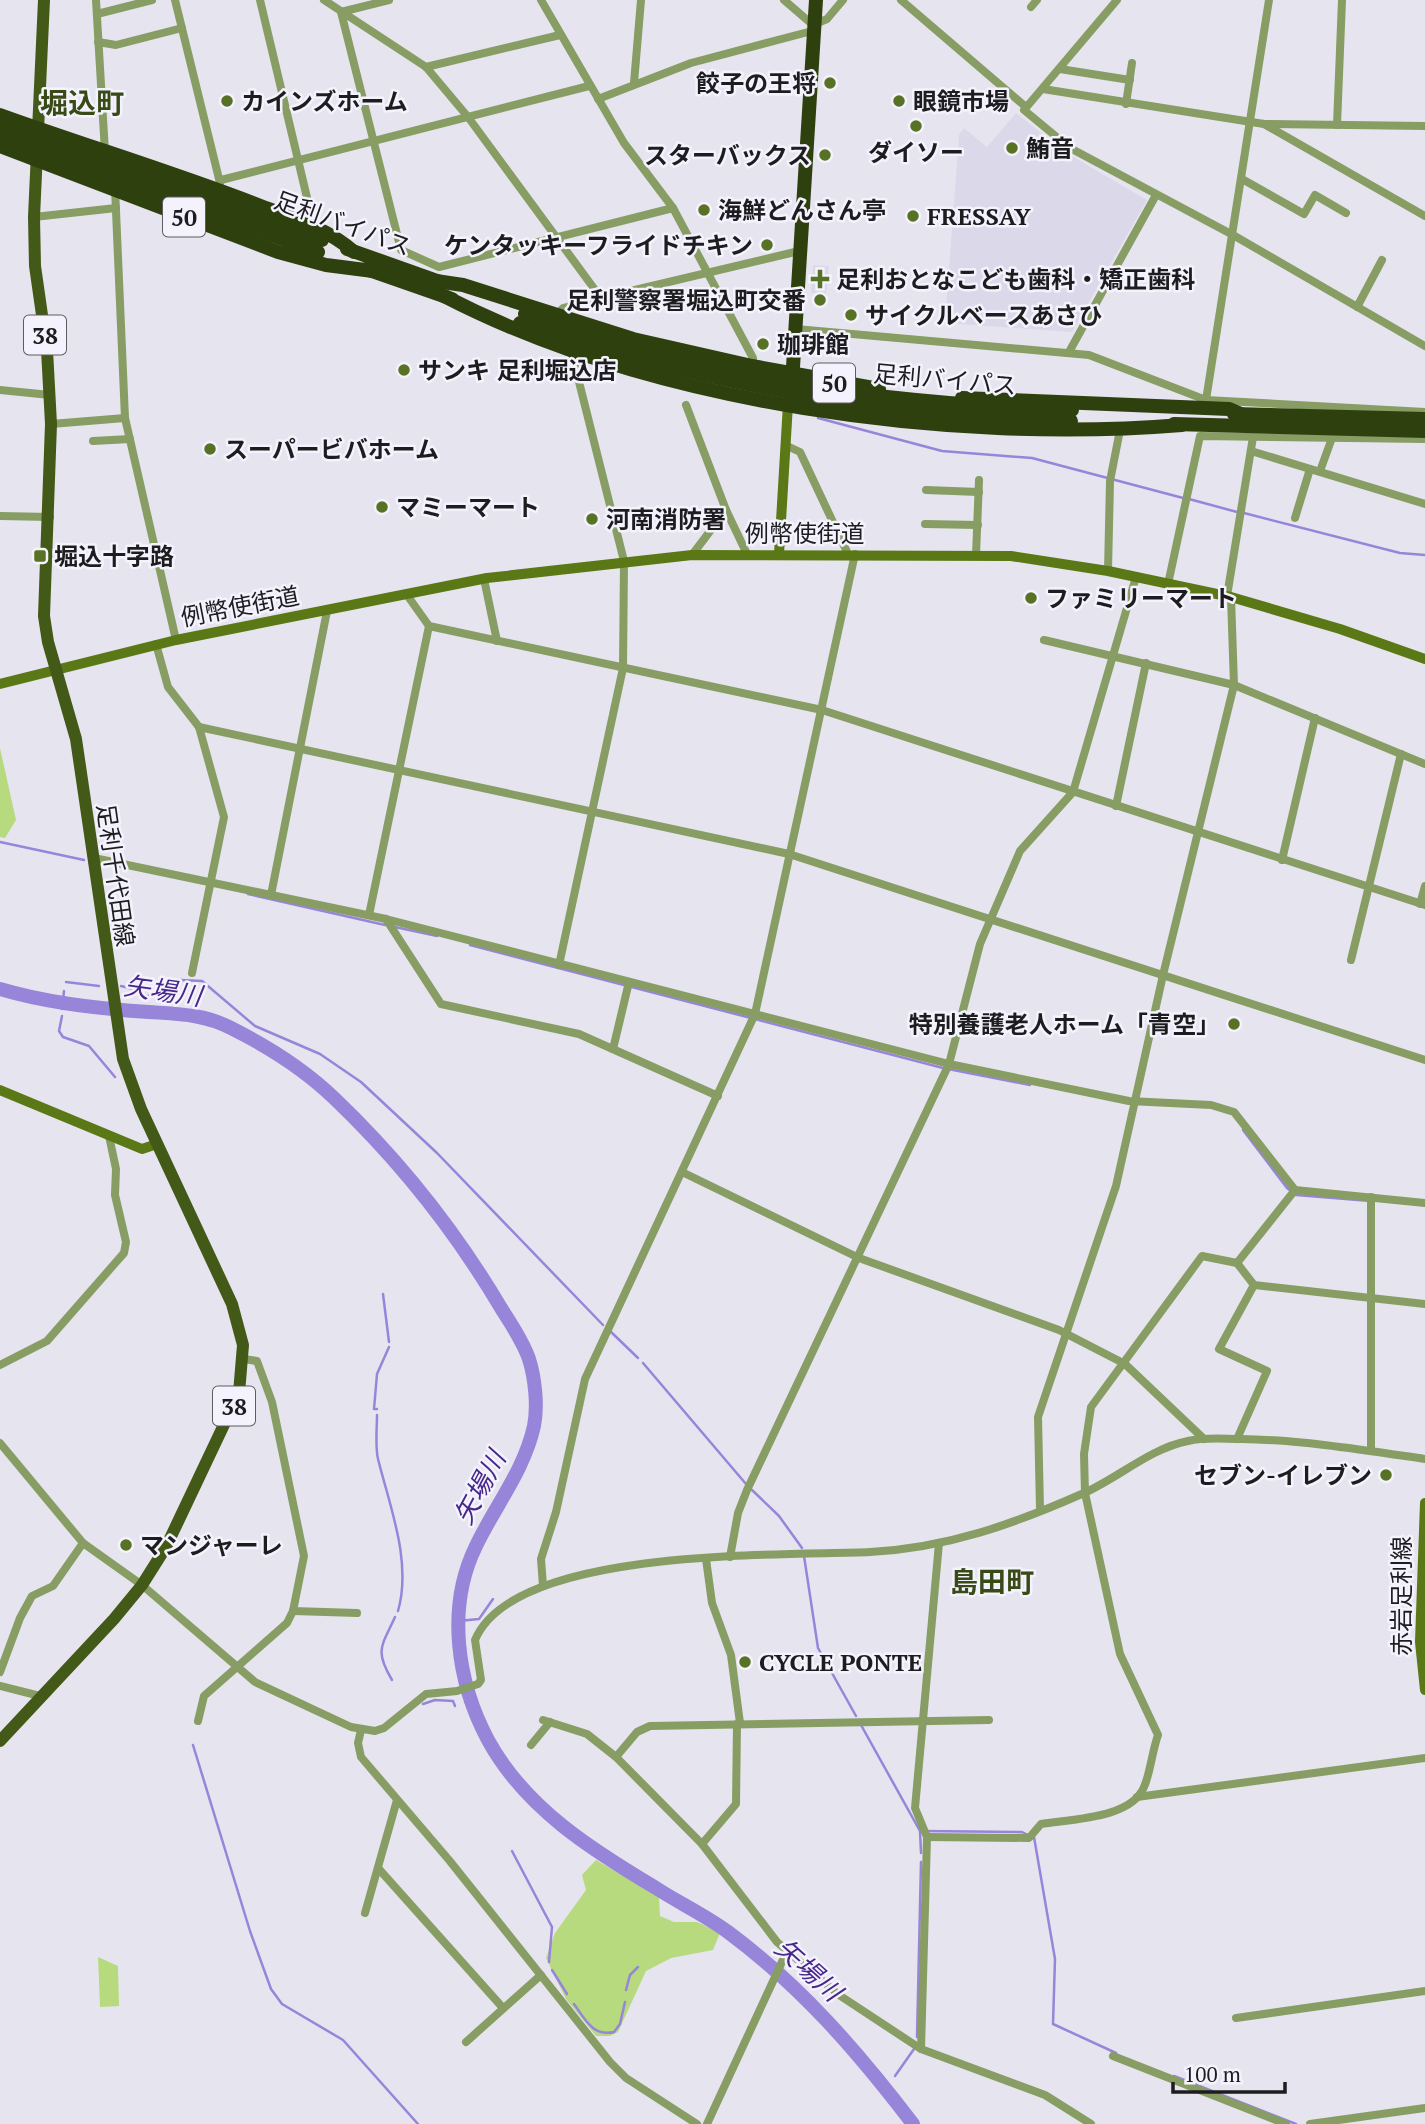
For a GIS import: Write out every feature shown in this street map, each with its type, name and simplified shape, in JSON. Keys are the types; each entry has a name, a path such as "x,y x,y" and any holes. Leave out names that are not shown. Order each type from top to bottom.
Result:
{"highway":[{"path":"788,404 793,374 816,0"},
{"name":"50","path":"0,115 105,152 220,185 338,238 354,252"},
{"name":"足利バイパス","path":"0,124 320,246 373,271 444,296 651,353 782,382 933,403 1182,425 1425,419"},
{"name":"足利バイパス","path":"0,136 320,246 354,252 436,281 522,318"},
{"name":"50","path":"0,146 278,252 326,265 373,271"},
{"name":"50","path":"436,281 463,285 632,339 752,366 873,388 959,397 1229,409 1243,415"},
{"name":"50","path":"444,296 492,321 571,351 668,379 788,404 975,425 1120,430 1182,425"},
{"name":"足利バイパス","path":"1071,415 1243,415 1425,432"}],"main road":[{"name":"足利千代田線","path":"0,1741 142,1585 166,1547 234,1406 242,1381 244,1359 241,1333 232,1304 157,1144 127,1072 111,994 76,739 44,616 50,517 51,424 35,266 34,217 44,0"},
{"path":"779,554 788,404"},
{"name":"例幣使街道","path":"0,684 156,644 484,579 624,561 692,555 747,554 1011,556 1108,571 1229,596 1340,629 1425,659"},
{"path":"0,1090 142,1149 157,1144"},
{"name":"赤岩足利線","path":"1425,1503 1420,1642 1425,1690"}],"street":[{"path":"96,0 105,152"},
{"path":"97,13 152,0"},
{"path":"175,0 220,185 298,160 589,86"},
{"path":"260,0 314,227"},
{"path":"324,0 426,67 468,117 601,298"},
{"path":"341,12 389,0"},
{"path":"541,0 624,142 673,208 753,358 752,366"},
{"path":"634,83 641,0"},
{"path":"784,0 813,28"},
{"path":"598,99 691,63 813,28 827,19 843,0"},
{"path":"901,0 1026,107"},
{"path":"1117,0 1024,110 1070,148 1233,235 1425,346"},
{"path":"1206,400 1269,0"},
{"path":"1337,125 1342,0"},
{"path":"341,12 401,250 439,267 673,208"},
{"path":"97,42 116,45 182,28"},
{"path":"426,67 561,35"},
{"path":"1126,104 1132,63"},
{"path":"1060,69 1130,80"},
{"path":"1043,89 1264,124 1425,126"},
{"path":"1264,124 1425,216"},
{"path":"1242,179 1304,214 1315,195 1346,213"},
{"path":"115,188 125,418 176,640"},
{"path":"1069,352 1156,195"},
{"path":"34,217 116,208"},
{"path":"557,314 563,308 601,298 799,251"},
{"path":"1357,307 1382,260"},
{"path":"796,329 1089,355 1206,400 1425,412"},
{"path":"559,965 623,668 624,561 571,351"},
{"path":"0,390 50,395"},
{"path":"686,405 726,510 747,554"},
{"path":"51,424 125,418"},
{"path":"1108,571 1110,481 1120,430"},
{"path":"1168,584 1200,436 1425,439"},
{"path":"1040,1510 1038,1417 1116,1186 1163,975 1234,685 1235,644 1229,596 1253,437"},
{"path":"1320,471 1332,438"},
{"path":"93,441 130,439"},
{"path":"543,1587 541,1559 556,1512 585,1379 603,1335 625,1297 755,1014 822,709 851,554 800,452 785,444"},
{"path":"1251,451 1425,504"},
{"path":"1296,518 1310,469"},
{"path":"976,555 979,480"},
{"path":"926,490 979,492"},
{"path":"692,555 726,510"},
{"path":"0,516 50,517"},
{"path":"925,524 978,525"},
{"path":"730,1557 738,1513 747,1490 949,1064 989,919 1020,850 1073,792 1136,577"},
{"path":"484,579 497,641"},
{"path":"407,596 429,626 822,709 1423,904 1425,886"},
{"path":"271,895 302,749 327,611"},
{"path":"369,915 429,626"},
{"path":"1044,640 1234,685 1425,764"},
{"path":"156,644 168,687 200,727 224,817 192,973"},
{"path":"1116,806 1146,663"},
{"path":"1282,860 1315,718"},
{"path":"200,727 789,854 1425,1060"},
{"path":"1351,960 1401,754"},
{"path":"93,858 386,919 949,1064 1134,1102 1188,1103 1234,1112 1295,1190 1425,1203"},
{"path":"386,919 441,1004 557,1028 613,1049 718,1096"},
{"path":"613,1049 629,982"},
{"path":"0,1365 47,1341 124,1253 126,1242 115,1195 116,1169 109,1136"},
{"path":"682,1172 859,1258 1067,1334 1125,1364 1203,1439"},
{"path":"1237,1263 1295,1190"},
{"path":"1371,1197 1371,1451"},
{"path":"927,1837 1029,1838 1041,1824 1115,1813 1138,1797 1144,1788 1151,1752 1158,1735 1120,1654 1085,1493 1084,1454 1089,1412 1202,1256 1237,1263 1254,1285 1425,1304"},
{"path":"1237,1439 1267,1371 1219,1349 1254,1285"},
{"path":"198,1721 204,1696 287,1623 293,1611 304,1556 272,1402 257,1362 244,1359"},
{"path":"485,1693 479,1682 476,1637 512,1601 577,1575 614,1567 730,1557 872,1552 963,1540 1085,1493 1171,1446 1203,1439 1300,1441 1425,1459"},
{"path":"0,1443 83,1543 142,1585 255,1682 361,1730 375,1731 384,1728 426,1694 459,1690 479,1682"},
{"path":"0,1672 20,1618 32,1597 53,1586 83,1543"},
{"path":"921,2049 927,1837 915,1808 939,1543"},
{"path":"702,1844 736,1804 739,1724 731,1655 712,1603 706,1559"},
{"path":"293,1611 357,1613"},
{"path":"0,1686 40,1696"},
{"path":"616,1757 645,1727 989,1720"},
{"path":"531,1745 547,1721 587,1734 616,1757 702,1844 787,1951 839,1995 921,2049 1045,2095 1091,2124"},
{"path":"361,1730 358,1744 361,1757 626,2078 697,2124"},
{"path":"1138,1797 1425,1758"},
{"path":"365,1913 397,1800"},
{"path":"378,1868 503,2008"},
{"path":"707,2124 787,1951"},
{"path":"466,2042 541,1975"},
{"path":"1236,2018 1425,1991"},
{"path":"1113,2056 1286,2124"},
{"path":"1310,2124 1425,2108"}],"shaded area":[{"path":"1016,113 1065,152 1147,200 1072,332 945,323 959,135 964,128 987,147"},
{"name":"足利おとなこども歯科・矯正歯科","path":"813,265 829,266 826,294 811,293"}],"green space":[{"path":"0,748 16,820 5,838 0,837"},
{"path":"596,1860 659,1897 660,1916 674,1922 697,1922 720,1933 713,1950 671,1958 646,1971 618,2032 610,2036 596,2036 566,1999 546,1958 555,1933 586,1890 582,1875"},
{"path":"98,1957 118,1966 119,2006 100,2007"}],"waterway":[{"path":"818,418 942,451 1032,458 1183,498"},
{"path":"1189,499 1237,512"},
{"path":"1244,513 1400,553 1425,555"},
{"path":"0,842 84,860"},
{"path":"248,894 385,925"},
{"path":"395,927 437,936"},
{"path":"470,945 943,1068 1030,1085"},
{"path":"148,996 180,980 202,981 255,1026 320,1054 361,1082 437,1153 603,1325"},
{"path":"66,982 99,986"},
{"path":"121,986 141,991"},
{"name":"矢場川","path":"0,989 74,1005 191,1015 231,1028 285,1059 323,1088 358,1121 425,1197 484,1280 524,1346 534,1383 535,1418 529,1442 516,1473 476,1546 461,1594 458,1619 463,1669 477,1718 488,1740 521,1786 562,1825 608,1858 719,1926 780,1975 850,2046 913,2124"},
{"name":"矢場川","path":"62,1009 64,991"},
{"path":"62,1016 59,1031 63,1037 89,1046 115,1077"},
{"path":"1243,1130 1287,1188 1296,1195 1370,1201"},
{"path":"383,1294 389,1342"},
{"path":"610,1331 638,1358"},
{"path":"377,1409 374,1409 377,1374 389,1347"},
{"path":"643,1363 746,1484"},
{"path":"377,1415 377,1454 401,1554 402,1592 398,1611"},
{"path":"752,1490 779,1516 802,1548"},
{"path":"804,1556 818,1648 856,1716"},
{"path":"458,1621 479,1619 493,1599"},
{"path":"392,1680 383,1662 382,1648 395,1617"},
{"path":"423,1704 435,1700 453,1701 455,1706"},
{"name":"矢場川","path":"465,1702 472,1701"},
{"path":"861,1725 920,1831 921,1853"},
{"path":"193,1745 250,1931 271,1989 282,2004 343,2040 418,2124"},
{"path":"920,1831 1022,1832 1028,1835"},
{"path":"1034,1837 1055,1959 1053,2024 1116,2053"},
{"path":"512,1851 552,1927 549,1962"},
{"path":"917,2037 921,1862"},
{"path":"626,1990 630,1975 638,1967"},
{"path":"552,1970 567,1994"},
{"path":"574,2004 590,2026 607,2033 614,2032 620,2024 625,2002"},
{"path":"895,2076 914,2049"},
{"path":"1174,2076 1296,2124"}],"place":[{"name":"餃子の王将","path":"830,83"},
{"name":"カインズホーム","path":"227,101"},
{"name":"眼鏡市場","path":"899,101"},
{"name":"ダイソー","path":"916,126"},
{"name":"鮪音","path":"1012,148"},
{"name":"スターバックス","path":"825,155"},
{"name":"海鮮どんさん亭","path":"704,210"},
{"name":"FRESSAY","path":"913,216"},
{"name":"ケンタッキーフライドチキン","path":"767,245"},
{"name":"足利おとなこども歯科・矯正歯科","path":"820,279"},
{"name":"足利警察署堀込町交番","path":"820,300"},
{"name":"サイクルベースあさひ","path":"851,315"},
{"name":"珈琲館","path":"763,344"},
{"name":"サンキ 足利堀込店","path":"404,370"},
{"name":"スーパービバホーム","path":"210,449"},
{"name":"マミーマート","path":"382,507"},
{"name":"河南消防署","path":"592,519"},
{"name":"堀込十字路","path":"40,556"},
{"name":"ファミリーマート","path":"1031,598"},
{"name":"特別養護老人ホーム「青空」","path":"1234,1024"},
{"name":"セブン-イレブン","path":"1386,1475"},
{"name":"マンジャーレ","path":"126,1545"},
{"name":"CYCLE PONTE","path":"745,1662"}],"district":[{"name":"堀込町","path":"82,102"},
{"name":"島田町","path":"992,1581"}]}
